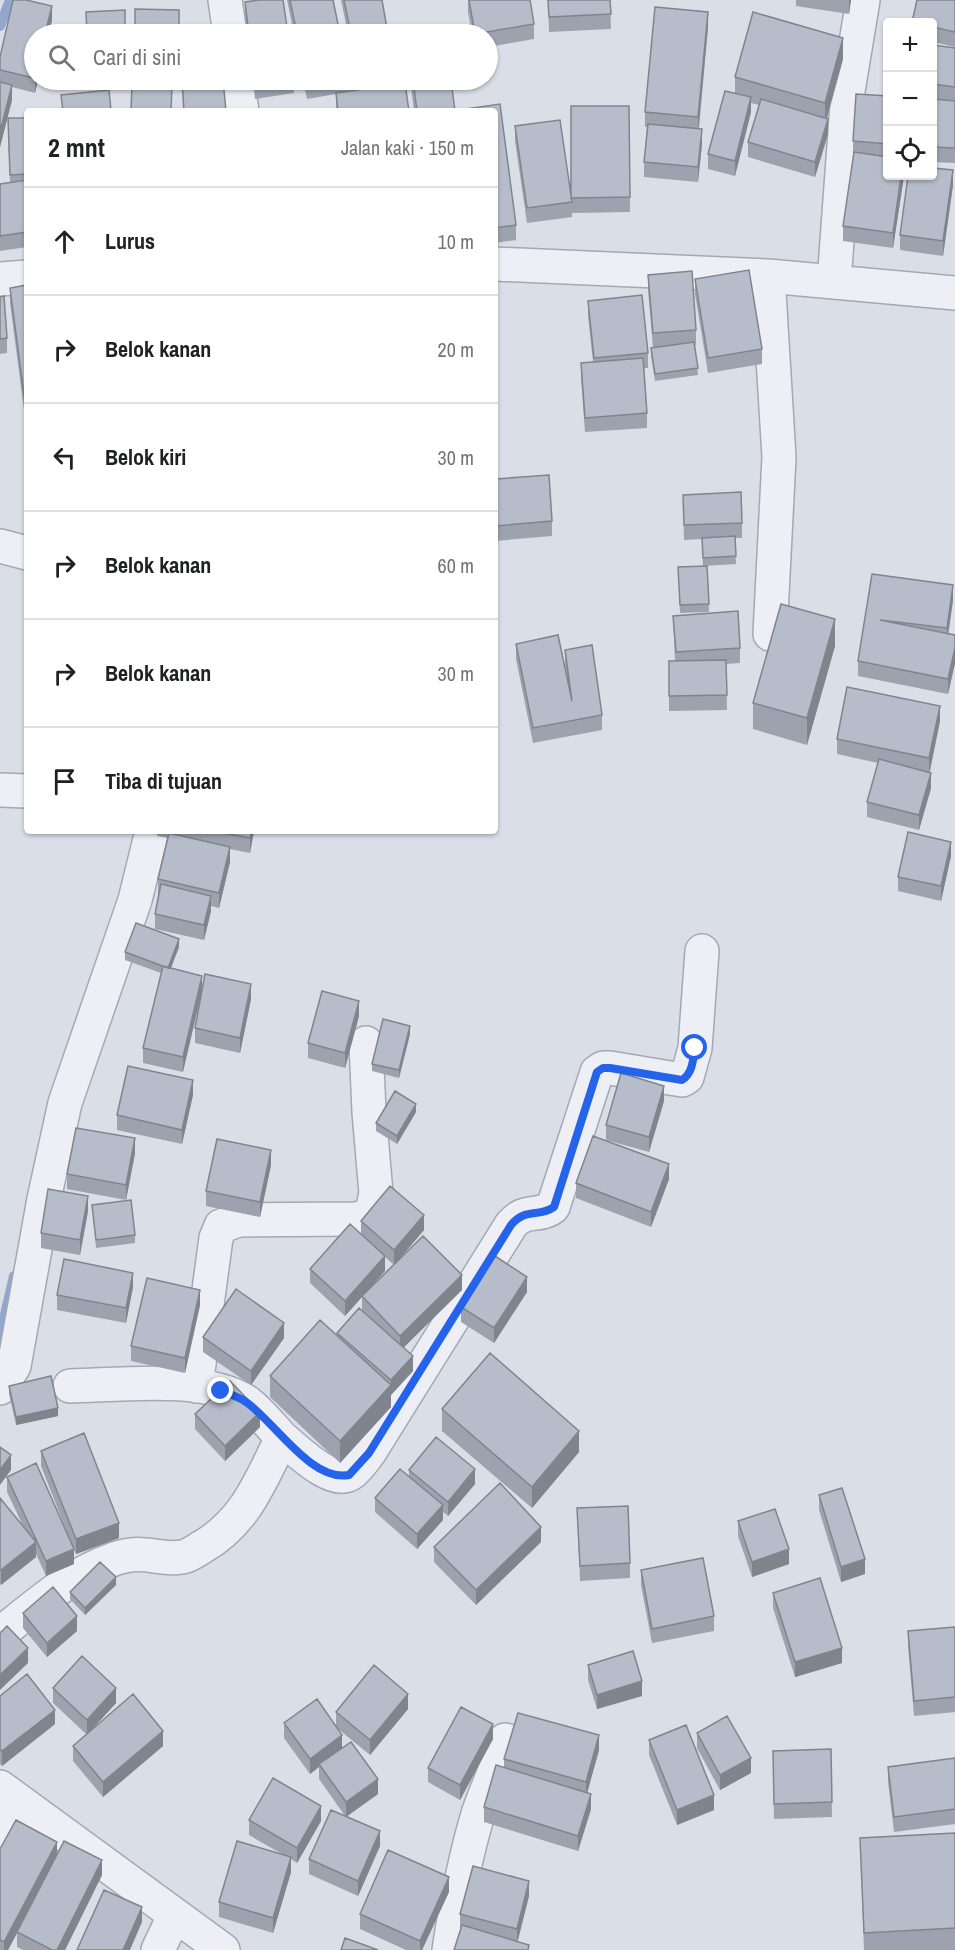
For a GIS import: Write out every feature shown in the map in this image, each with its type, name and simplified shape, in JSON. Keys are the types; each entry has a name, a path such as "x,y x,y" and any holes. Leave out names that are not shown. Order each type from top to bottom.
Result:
{"street":[{"path":"225,0 229,24"},
{"path":"834,282 848,91 863,0"},
{"path":"239,90 242,108"},
{"path":"498,264 768,276 955,293"},
{"path":"768,276 779,457 770,634"},
{"path":"0,279 24,277"},
{"path":"0,546 24,552"},
{"path":"0,790 24,791"},
{"path":"5,1371 65,1103 135,900 151,834"},
{"path":"70,1386 196,1386 221,1391 246,1402 282,1438 330,1474 342,1476 354,1471 369,1453 511,1225 524,1214 544,1212 554,1207 597,1072 603,1068 610,1068 682,1080 687,1077 695,1048 702,951"},
{"path":"196,1386 216,1238 221,1226 238,1220 355,1220 367,1217 372,1212 376,1193 366,1043"},
{"path":"0,1634 50,1594 87,1571 114,1559 139,1552 183,1557 220,1537 244,1513 282,1438"},
{"path":"448,1950 477,1816 489,1782 497,1771 505,1740"},
{"path":"0,1840 10,1796 223,1950"},
{"path":"158,1950 174,1916"}],"building":[{"path":"13,0 26,0 52,6 48,24 24,24 24,76 0,70 0,57"},
{"path":"283,0 287,24 248,24 245,2"},
{"path":"290,0 333,0 338,24 295,24"},
{"path":"344,0 382,0 386,24 349,24"},
{"path":"469,0 530,0 534,24 498,30 498,24 473,24"},
{"path":"548,0 610,0 611,14 549,17"},
{"path":"917,0 955,0 955,32 937,28 937,18 913,18"},
{"path":"655,7 708,12 698,117 645,112"},
{"path":"135,9 179,10 179,24 135,24"},
{"path":"125,10 125,24 87,24 86,12"},
{"path":"753,12 843,38 825,103 735,77"},
{"path":"937,46 955,48 955,87 937,85"},
{"path":"0,82 12,85 0,132"},
{"path":"109,90 111,108 63,108 61,95"},
{"path":"132,90 172,90 171,108 131,108"},
{"path":"183,90 224,90 226,108 184,108"},
{"path":"357,90 406,90 409,108 338,108 336,93"},
{"path":"414,90 452,90 455,108 417,108"},
{"path":"725,91 751,97 735,161 708,154"},
{"path":"856,94 883,96 883,144 853,141"},
{"path":"761,99 828,119 815,162 748,142"},
{"path":"937,99 955,101 955,148 937,147"},
{"path":"500,104 516,225 498,228 498,108 473,108"},
{"path":"571,106 629,106 630,197 571,198"},
{"path":"8,118 24,118 24,174 10,175"},
{"path":"560,120 572,202 527,208 515,126"},
{"path":"648,124 702,129 698,167 644,162"},
{"path":"854,152 883,156 883,180 900,180 893,233 843,226"},
{"path":"937,168 953,170 943,241 900,235 907,180 937,180"},
{"path":"24,180 24,232 0,236 0,184"},
{"path":"749,270 762,349 708,358 695,279"},
{"path":"692,271 696,330 653,333 648,275"},
{"path":"24,286 24,395 10,288"},
{"path":"642,295 648,353 594,358 588,301"},
{"path":"4,296 7,338 0,339 0,297"},
{"path":"694,342 698,368 655,374 651,348"},
{"path":"643,358 647,413 585,418 581,363"},
{"path":"549,475 552,521 498,526 498,479"},
{"path":"741,492 742,523 684,525 683,495"},
{"path":"735,536 736,556 703,558 702,538"},
{"path":"707,566 709,604 680,605 678,567"},
{"path":"872,574 953,585 947,628 880,620 955,635 955,648 948,679 858,661"},
{"path":"781,604 835,619 807,718 753,703"},
{"path":"738,611 740,648 676,652 673,616"},
{"path":"558,635 572,701 565,650 592,645 602,715 533,728 516,644"},
{"path":"726,660 727,695 669,696 669,661"},
{"path":"847,687 940,706 929,758 837,739"},
{"path":"879,759 931,773 919,815 867,802"},
{"path":"908,832 951,842 941,886 898,877"},
{"path":"169,834 230,847 219,893 158,879"},
{"path":"228,834 251,834 250,838"},
{"path":"161,884 211,896 204,925 155,914"},
{"path":"136,923 179,939 168,968 125,952"},
{"path":"163,966 202,976 183,1057 143,1048"},
{"path":"205,974 251,984 240,1038 195,1028"},
{"path":"322,991 359,1001 345,1053 308,1043"},
{"path":"383,1019 410,1026 399,1070 372,1064"},
{"path":"128,1066 193,1080 182,1130 117,1115"},
{"path":"621,1073 664,1086 649,1137 606,1125"},
{"path":"395,1091 416,1104 397,1136 376,1123"},
{"path":"76,1128 135,1138 126,1185 67,1174"},
{"path":"593,1136 669,1164 651,1212 576,1183"},
{"path":"217,1139 271,1150 260,1202 206,1191"},
{"path":"390,1186 424,1215 394,1250 361,1221"},
{"path":"48,1189 88,1196 80,1240 41,1233"},
{"path":"131,1200 135,1235 96,1240 92,1205"},
{"path":"350,1224 385,1256 345,1301 310,1269"},
{"path":"423,1236 462,1275 400,1336 362,1296"},
{"path":"495,1256 527,1277 494,1328 461,1307"},
{"path":"64,1259 133,1273 126,1308 57,1295"},
{"path":"147,1278 200,1290 185,1358 131,1346"},
{"path":"236,1289 284,1323 251,1371 203,1337"},
{"path":"359,1308 413,1356 391,1380 337,1333"},
{"path":"320,1320 391,1385 340,1441 270,1376"},
{"path":"490,1353 579,1431 532,1487 442,1409"},
{"path":"51,1376 58,1408 16,1417 9,1386"},
{"path":"230,1381 260,1412 225,1446 195,1414"},
{"path":"84,1433 119,1523 76,1539 41,1451"},
{"path":"436,1437 475,1469 448,1502 409,1470"},
{"path":"0,1447 11,1455 0,1470"},
{"path":"36,1463 74,1549 46,1561 7,1477"},
{"path":"400,1469 443,1505 417,1534 375,1498"},
{"path":"500,1483 541,1527 476,1590 434,1547"},
{"path":"842,1488 865,1559 841,1567 819,1495"},
{"path":"0,1498 36,1542 1,1570 0,1569"},
{"path":"628,1506 630,1563 580,1566 577,1508"},
{"path":"775,1509 789,1549 752,1562 738,1521"},
{"path":"703,1558 714,1616 652,1629 641,1570"},
{"path":"100,1562 116,1577 85,1608 70,1592"},
{"path":"820,1578 842,1648 795,1662 773,1593"},
{"path":"53,1587 77,1616 47,1643 23,1613"},
{"path":"7,1626 28,1648 0,1675 0,1633"},
{"path":"955,1627 955,1697 914,1701 908,1631"},
{"path":"633,1651 642,1681 597,1695 588,1665"},
{"path":"82,1656 116,1688 87,1720 53,1688"},
{"path":"374,1665 408,1694 370,1740 336,1712"},
{"path":"27,1674 55,1710 2,1751 0,1749 0,1696"},
{"path":"133,1694 163,1731 103,1782 73,1746"},
{"path":"317,1699 342,1735 310,1759 284,1723"},
{"path":"461,1707 493,1724 460,1785 428,1768"},
{"path":"518,1713 599,1735 586,1782 504,1759"},
{"path":"727,1716 751,1758 720,1775 697,1733"},
{"path":"686,1725 714,1795 677,1810 649,1740"},
{"path":"351,1742 378,1779 346,1802 319,1764"},
{"path":"831,1749 832,1802 774,1804 773,1751"},
{"path":"955,1758 955,1809 894,1817 888,1767"},
{"path":"496,1765 591,1794 578,1836 484,1807"},
{"path":"273,1778 321,1806 297,1848 249,1820"},
{"path":"331,1810 380,1831 358,1881 309,1859"},
{"path":"16,1820 57,1842 4,1942 0,1940 0,1849"},
{"path":"955,1833 955,1928 864,1933 860,1838"},
{"path":"64,1841 102,1860 57,1950 52,1950 17,1932"},
{"path":"237,1841 291,1857 273,1918 219,1902"},
{"path":"388,1850 449,1877 420,1941 360,1914"},
{"path":"473,1866 529,1881 517,1929 460,1914"},
{"path":"104,1890 142,1907 123,1950 77,1950"},
{"path":"462,1925 529,1945 528,1950 454,1950"},
{"path":"345,1938 378,1950 341,1950"}],"waterway":[{"path":"0,26 10,0"},
{"path":"0,1336 14,1276"}],"route":[{"path":"221,1391 246,1402 282,1438 321,1469 336,1476 349,1475 369,1453 511,1225 524,1214 544,1212 554,1207 597,1072 603,1068 610,1068 682,1080 687,1077 692,1067 695,1048"}]}
